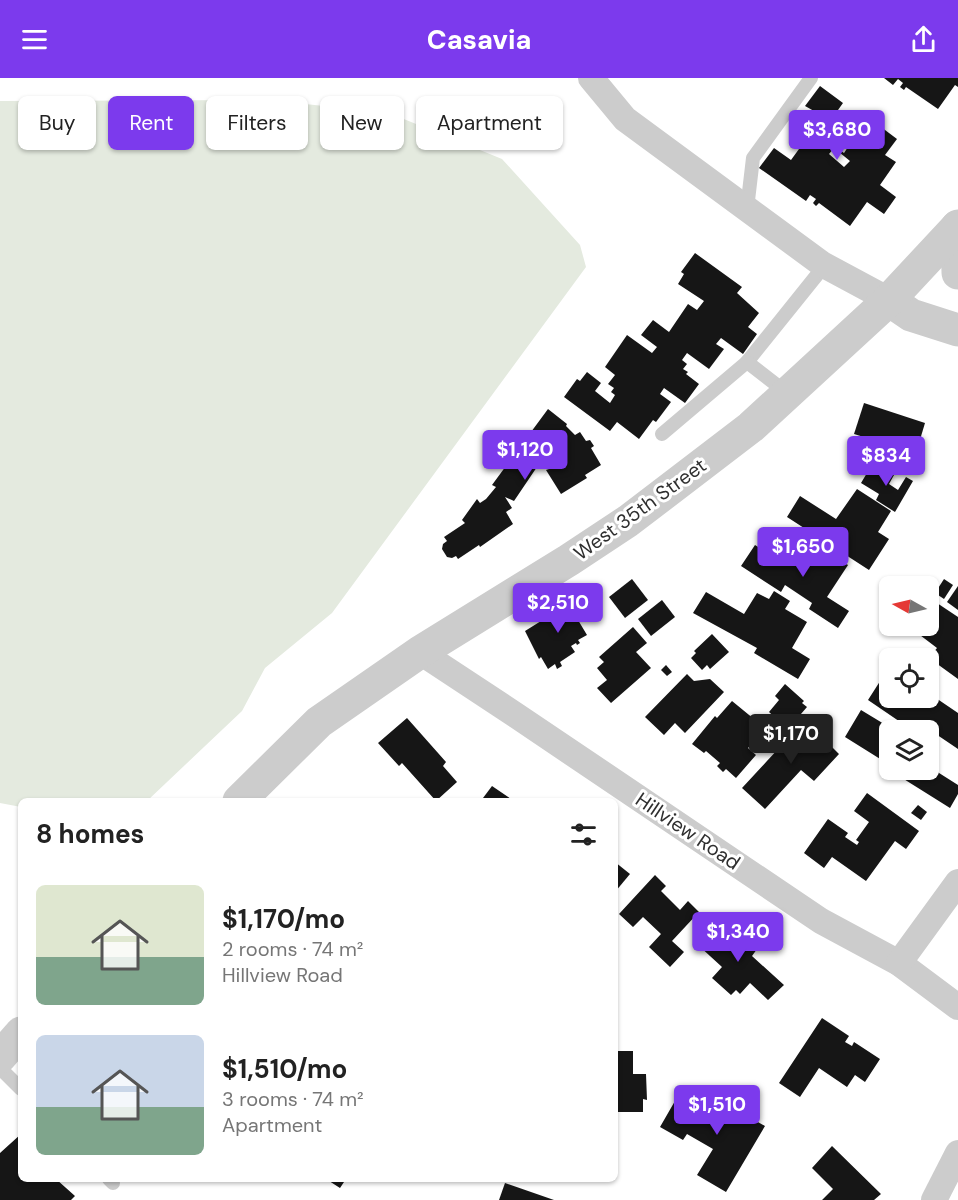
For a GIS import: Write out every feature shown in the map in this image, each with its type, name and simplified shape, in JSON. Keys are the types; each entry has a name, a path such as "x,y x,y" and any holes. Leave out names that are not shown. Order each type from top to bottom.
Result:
{"street":[{"path":"591,78 625,119 825,265 889,300 911,315 958,330"},
{"path":"958,226 958,273"},
{"name":"West 35th Street","path":"242,798 319,722 420,652 568,561 634,517 751,427 889,300 958,226"},
{"name":"Hillview Road","path":"420,652 820,921 899,963 958,1007"},
{"path":"899,963 958,882"},
{"path":"0,1057 18,1036"},
{"path":"934,1200 958,1153"}],"lane":[{"path":"747,209 753,158 811,78"},
{"path":"662,434 747,362 825,265"},
{"path":"747,362 788,393"},
{"path":"0,1068 18,1086"}],"shaded area":[{"path":"194,100 206,100 206,150 308,150 308,104 320,106 320,150 404,150 404,119 416,124 416,150 480,150 502,159 580,245 586,267 332,613 265,668 242,711 150,798 18,798 18,806 0,803 0,101 18,101 18,150 96,150 96,101 108,101 108,150 194,150"}],"building":[{"path":"884,78 958,78 958,87 955,85 938,109 906,87 904,90 900,87 903,83 898,79 893,85"},
{"path":"820,86 843,103 838,110 852,120 858,113 866,119 869,115 875,119 873,121 897,139 885,155 896,162 880,185 896,197 884,214 867,202 850,226 819,203 816,206 813,203 816,199 810,195 806,201 759,168 774,148 791,160 807,138 799,132 814,111 805,106","holes":["831,135 848,147 844,153 826,140","834,148 850,161 844,167 829,154"]},
{"path":"695,253 742,287 737,293 759,313 748,327 757,334 743,354 721,338 716,344 724,349 709,369 687,353 682,360 687,364 683,369 699,384 685,403 664,388 660,394 671,402 656,422 653,420 639,439 617,422 610,431 564,397 577,379 580,381 587,372 601,383 595,391 610,403 615,395 611,392 614,388 608,384 615,375 605,367 627,335 652,353 657,347 641,335 653,320 669,332 688,304 697,310 704,301 678,284 684,274 681,272"},
{"path":"864,403 925,423 916,453 854,434"},
{"path":"548,409 567,424 566,426 575,435 580,432 586,441 590,440 594,446 591,448 601,465 585,475 587,478 561,494 546,470 549,469 541,461 514,501 505,497 512,508 506,512 513,524 458,559 456,556 447,557 442,549 443,544 447,541 444,537 465,523 462,520 477,499 480,503 496,487 492,485"},
{"path":"873,463 894,475 889,484 898,490 906,477 913,481 895,512 876,500 879,494 861,483"},
{"path":"857,489 891,511 878,532 889,539 869,570 787,517 800,496 836,519"},
{"path":"816,543 848,565 827,597 849,611 838,628 809,609 812,603 785,585 781,592 741,566 755,545 788,566 799,548 809,555"},
{"path":"632,579 648,600 625,618 609,597"},
{"path":"944,579 953,585 944,599 939,596 939,587"},
{"path":"958,586 958,610 947,602"},
{"path":"774,591 790,601 785,609 807,622 792,648 810,659 798,679 754,653 757,648 693,613 706,592 744,614 757,593 769,599"},
{"path":"578,598 588,614 578,620 587,635 578,640 580,643 571,646 575,652 560,662 562,666 557,669 555,664 548,669 541,657 539,659 525,631"},
{"path":"662,600 675,617 651,636 638,619"},
{"path":"939,604 958,617 958,679 939,665 939,648 921,636 939,636"},
{"path":"633,627 647,643 636,652 651,668 611,703 597,688 607,680 597,668 604,662 599,657"},
{"path":"712,634 729,652 710,669 707,665 702,670 691,658 696,653 694,651"},
{"path":"666,665 672,672 667,676 661,670"},
{"path":"687,674 694,681 710,679 724,692 685,733 675,723 664,735 645,717"},
{"path":"879,683 879,708 868,700"},
{"path":"785,684 804,701 802,703 807,707 788,729 769,712 779,700 775,696"},
{"path":"939,700 958,713 958,749 939,736 939,720 897,720 880,708 939,708"},
{"path":"732,701 765,728 748,748 756,755 736,778 726,769 723,772 717,766 720,763 706,751 704,753 692,744 715,716 717,718"},
{"path":"861,710 879,721 879,758 845,737"},
{"path":"407,718 446,762 443,766 457,782 439,798 433,798 402,763 399,766 378,743"},
{"path":"804,721 815,732 812,736 820,743 824,739 839,754 814,781 801,770 765,809 742,788"},
{"path":"939,773 958,785 958,794 950,808 905,780 939,780"},
{"path":"492,786 510,798 483,798"},
{"path":"867,793 919,831 906,849 895,841 866,881 832,857 824,868 804,853 828,819 848,833 845,837 857,845 859,842 856,840 869,822 854,811"},
{"path":"918,805 927,812 921,820 911,813"},
{"path":"618,864 630,874 618,888"},
{"path":"655,875 666,886 661,891 680,910 688,901 699,912 672,941 684,952 670,967 649,947 661,934 643,917 633,927 619,914"},
{"path":"718,924 728,933 733,927 757,949 752,956 784,985 768,1000 750,983 740,994 736,990 731,995 712,978 722,967 698,945"},
{"path":"822,1018 849,1036 845,1042 852,1046 854,1042 880,1059 865,1082 855,1075 847,1087 819,1068 800,1097 779,1083"},
{"path":"618,1051 633,1051 633,1074 646,1074 647,1100 643,1099 643,1112 618,1112"},
{"path":"731,1092 748,1102 742,1113 765,1126 726,1192 697,1175 713,1149 687,1134 683,1140 660,1127 679,1094 716,1116"},
{"path":"18,1137 18,1182 59,1182 75,1196 71,1200 0,1200 0,1153"},
{"path":"832,1146 881,1194 874,1200 822,1200 833,1189 812,1168"},
{"path":"331,1182 344,1182 340,1188"},
{"path":"505,1183 554,1200 499,1200"}]}
